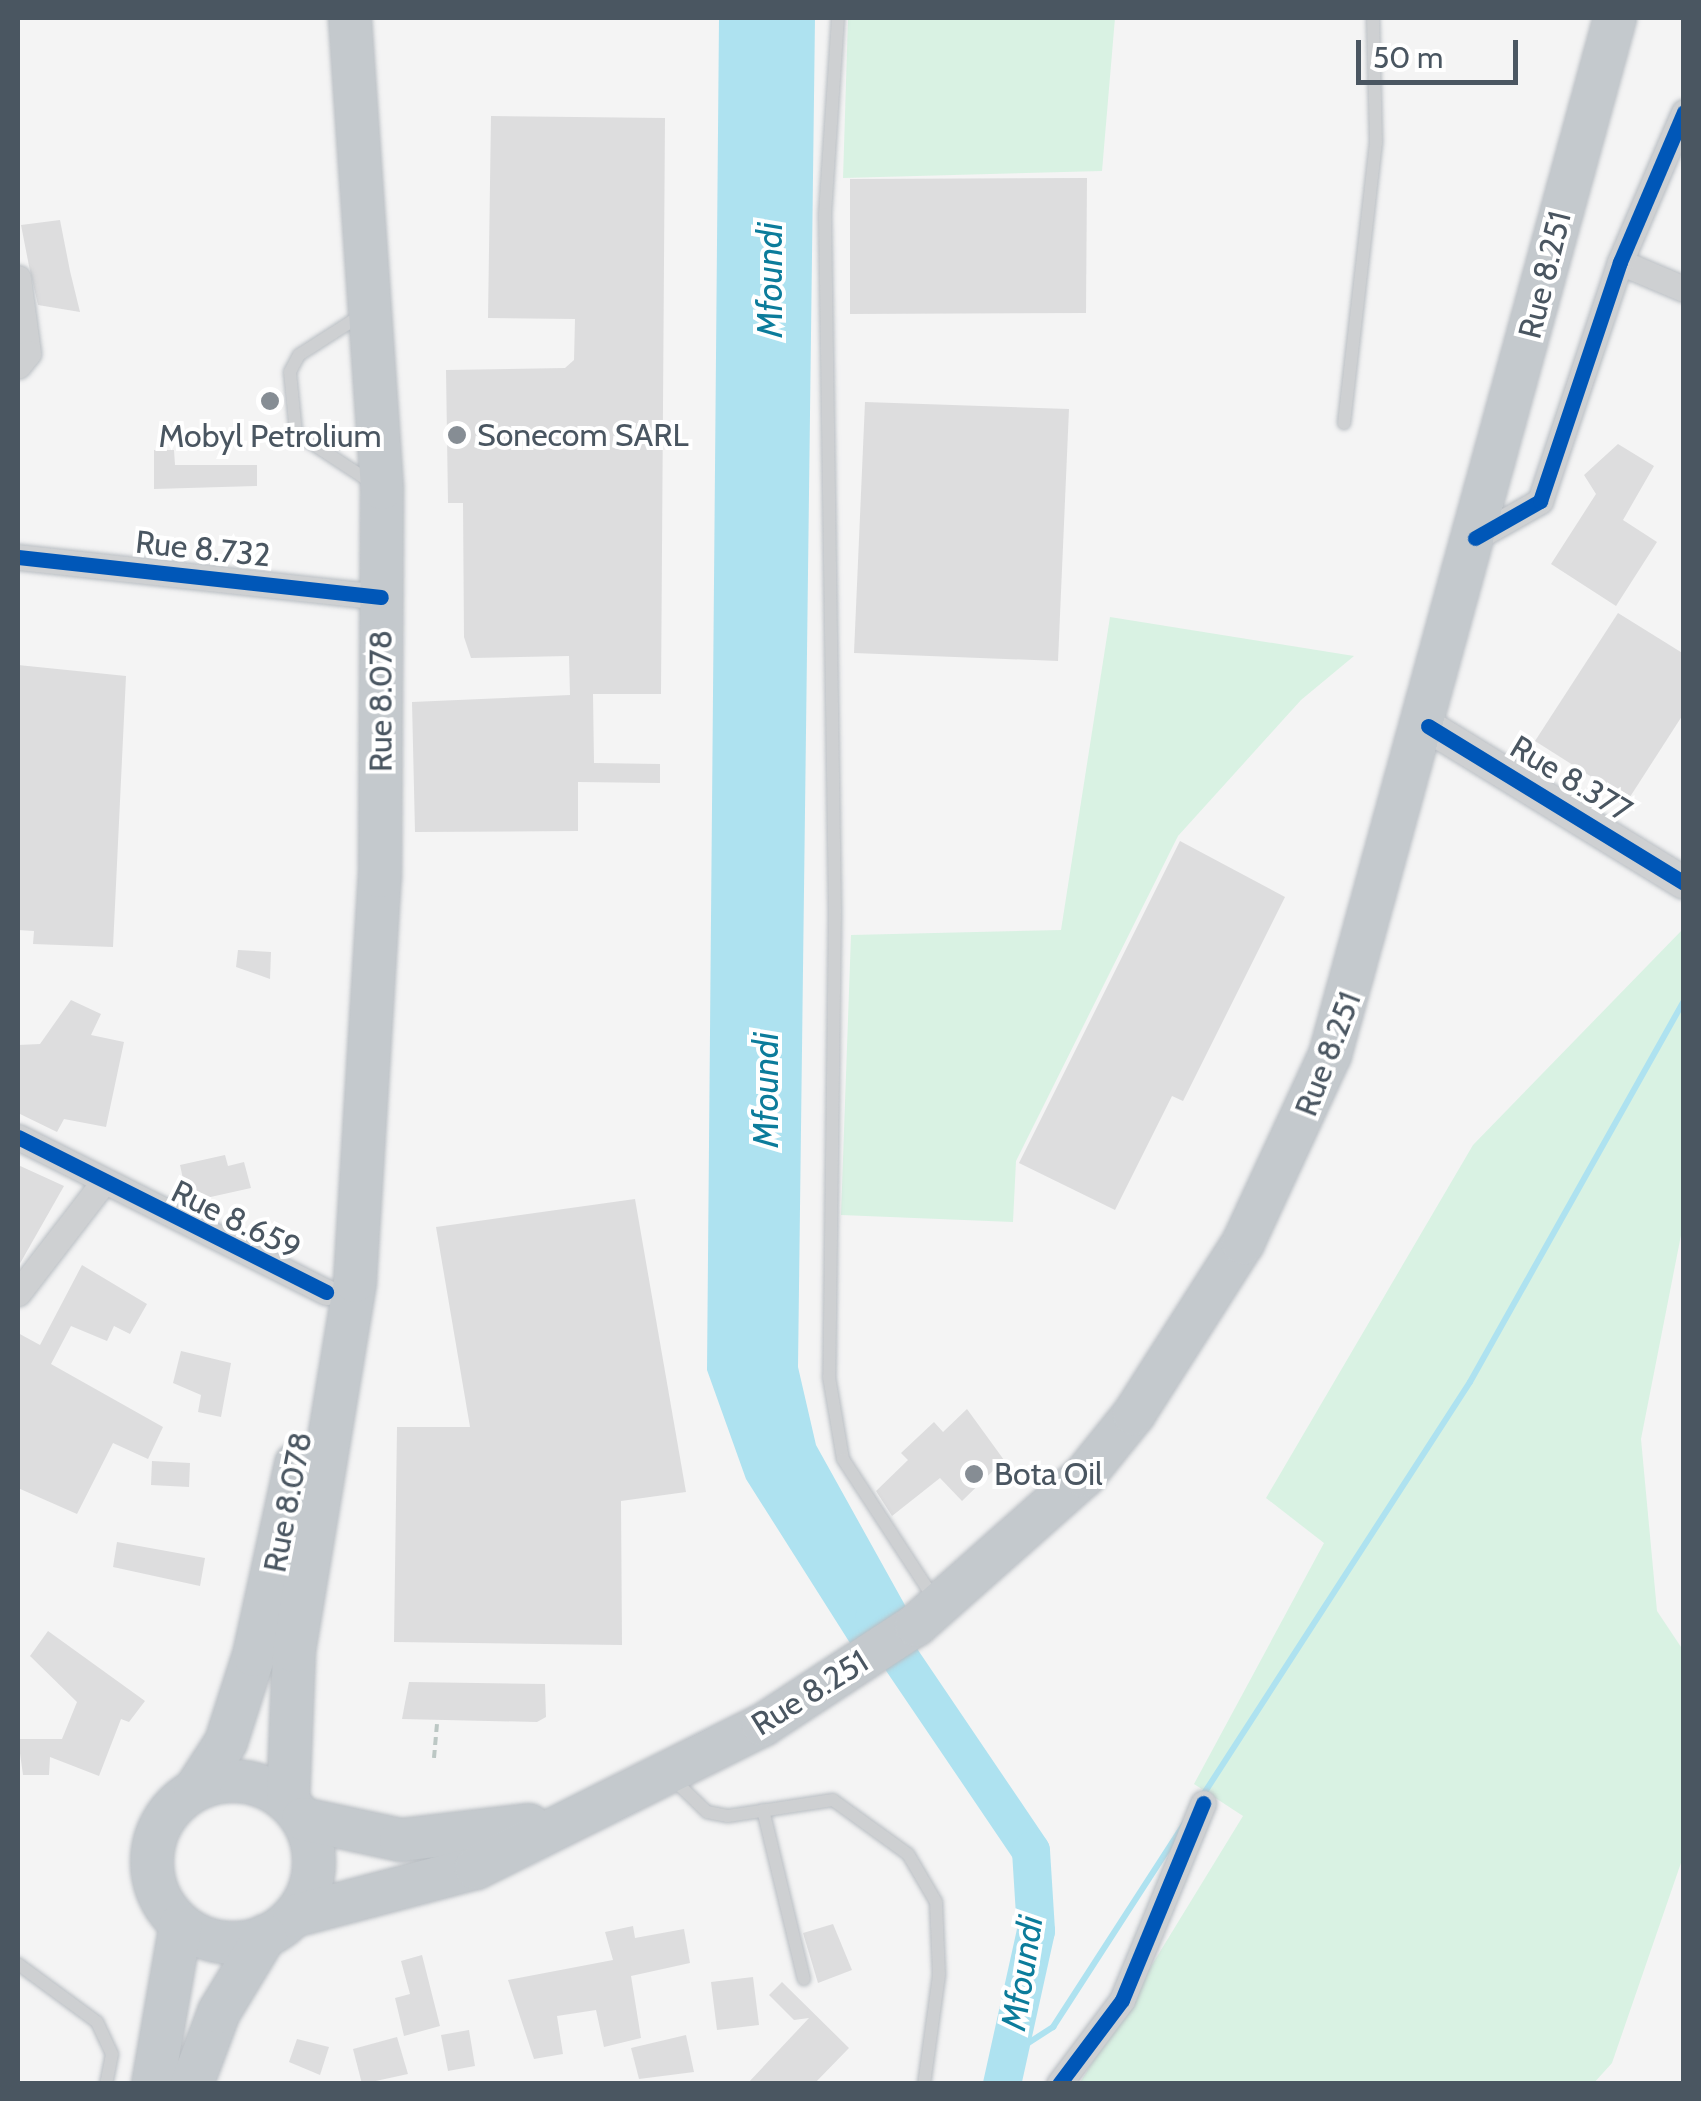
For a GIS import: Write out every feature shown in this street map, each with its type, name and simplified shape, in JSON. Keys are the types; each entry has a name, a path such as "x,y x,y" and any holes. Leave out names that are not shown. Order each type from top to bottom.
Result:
{"highway":[{"name":"Rue 8.078","path":"295,1810 294,1651 355,1281 359,1145 380,876 382,488 374,307 350,18"},
{"name":"Rue 8.251","path":"279,1926 476,1868 668,1774 862,1662 928,1616 1084,1476 1244,1243 1330,1055 1428,726 1615,18"},
{"name":"Rue 8.078","path":"195,1790 226,1742 254,1655 359,1145"},
{"path":"192,2084 219,2012 279,1926 314,1869 295,1810 244,1781 195,1790 162,1824 153,1850 158,1890 180,1924 221,1942 279,1926"},
{"name":"Rue 8.251","path":"295,1810 401,1840 466,1838 602,1804"},
{"path":"153,2084 180,1924"}],"street":[{"path":"1475,538 1540,501 1620,262 1684,112"},
{"path":"1620,262 1684,289"},
{"path":"18,278 28,353 18,366"},
{"name":"Rue 8.732","path":"18,557 382,598"},
{"name":"Rue 8.377","path":"1428,726 1684,883"},
{"name":"Rue 8.659","path":"18,1137 102,1184 326,1292"},
{"path":"18,1293 102,1184"},
{"path":"1059,2084 1122,2000 1203,1803"}],"lane":[{"path":"838,18 825,214 835,912 829,1377 843,1458 928,1616"},
{"path":"1344,423 1376,142 1373,18"},
{"path":"374,307 299,355 290,372 296,432 382,488"},
{"path":"668,1774 708,1812 763,1810 833,1800 908,1854 936,1902 939,1975 924,2084"},
{"path":"763,1810 804,1979"},
{"path":"18,1964 97,2022 112,2054 106,2084"}],"path":[{"path":"434,1758 437,1724"}],"green space":[{"path":"848,18 1115,18 1102,171 843,178"},
{"path":"1110,617 1354,656 1301,700 1178,836 1016,1161 1013,1222 841,1215 851,935 1061,930"},
{"path":"1683,929 1683,1225 1641,1439 1657,1611 1683,1650 1683,1857 1612,2063 1593,2084 1079,2084 1243,1816 1194,1784 1324,1543 1266,1498 1473,1145"}],"water":[{"path":"719,18 815,18 798,1367 816,1445 916,1625 862,1662 746,1479 707,1370"}],"building":[{"path":"491,116 665,118 661,694 593,694 594,763 660,764 660,783 578,782 578,831 415,832 412,702 570,695 569,656 471,658 464,637 463,503 448,503 446,370 565,368 574,360 575,319 488,318"},
{"path":"1087,178 1086,313 850,314 850,179"},
{"path":"60,220 80,312 38,305 29,266 21,225"},
{"path":"865,402 1069,409 1058,661 854,653"},
{"path":"1618,444 1654,466 1623,520 1657,542 1616,606 1551,564 1596,494 1584,475"},
{"path":"154,450 174,450 175,465 257,465 257,486 154,489"},
{"path":"1618,613 1684,654 1684,713 1628,800 1535,741"},
{"path":"18,665 126,676 113,947 33,944 34,931 18,930"},
{"path":"1180,841 1285,897 1183,1101 1172,1096 1115,1210 1019,1163"},
{"path":"238,950 271,952 270,979 236,967"},
{"path":"71,1000 101,1014 91,1035 124,1042 106,1127 64,1119 57,1132 18,1113 18,1045 40,1044"},
{"path":"225,1155 228,1166 244,1162 251,1188 188,1202 180,1165"},
{"path":"18,1165 64,1186 18,1267"},
{"path":"635,1199 686,1492 621,1501 622,1645 394,1642 397,1427 470,1427 436,1227"},
{"path":"82,1265 147,1304 130,1334 114,1326 107,1341 71,1326 51,1364 163,1427 148,1459 113,1443 77,1514 18,1488 18,1333 40,1345"},
{"path":"181,1351 231,1363 221,1417 198,1412 201,1395 173,1383"},
{"path":"967,1409 1004,1460 962,1501 940,1478 892,1516 876,1491 908,1460 901,1453 934,1422 943,1432"},
{"path":"152,1461 190,1463 189,1487 151,1485"},
{"path":"117,1542 205,1558 200,1586 113,1567"},
{"path":"48,1631 145,1701 129,1722 121,1719 99,1776 50,1757 49,1775 23,1775 18,1739 62,1739 77,1702 30,1656"},
{"path":"409,1682 545,1684 546,1717 537,1722 402,1719"},
{"path":"833,1924 852,1970 818,1983 803,1933"},
{"path":"633,1926 635,1938 684,1929 690,1963 631,1976 641,2038 604,2047 596,2010 557,2016 563,2054 534,2059 508,1980 613,1960 605,1932"},
{"path":"422,1955 440,2026 404,2036 395,1998 410,1994 401,1961"},
{"path":"753,1977 759,2025 717,2030 711,1982"},
{"path":"782,1982 849,2048 814,2084 747,2084 809,2018 794,2020 769,1995"},
{"path":"469,2030 475,2066 448,2071 441,2035"},
{"path":"686,2035 694,2072 639,2079 631,2048"},
{"path":"397,2037 408,2074 362,2084 353,2049"},
{"path":"297,2039 329,2047 320,2075 289,2062"}],"waterway":[{"path":"1008,2056 1053,2027 1470,1382 1684,1001"},
{"name":"Mfoundi","path":"874,1619 1031,1851 1036,1931 1002,2084"}],"cycle path":[{"path":"1475,538 1540,501 1620,262 1684,112"},
{"path":"18,557 381,597"},
{"path":"1428,726 1684,883"},
{"path":"18,1137 326,1292"},
{"path":"1059,2084 1122,2000 1203,1803"}],"place":[{"name":"Mobyl Petrolium","path":"270,401"},
{"name":"Sonecom SARL","path":"457,435"},
{"name":"Bota Oil","path":"974,1474"}]}
